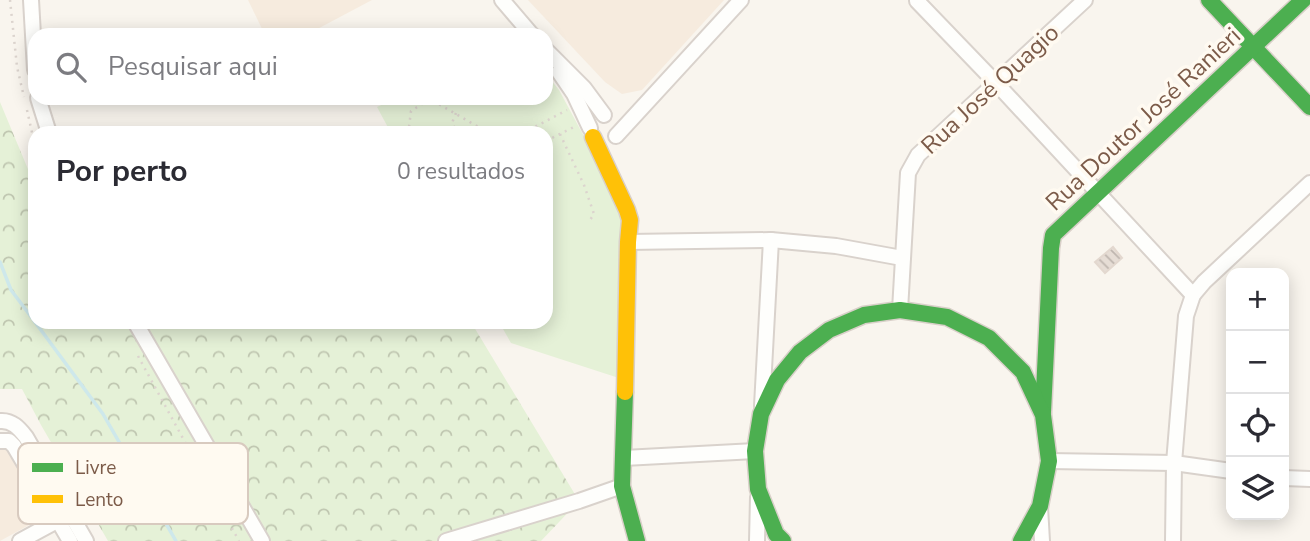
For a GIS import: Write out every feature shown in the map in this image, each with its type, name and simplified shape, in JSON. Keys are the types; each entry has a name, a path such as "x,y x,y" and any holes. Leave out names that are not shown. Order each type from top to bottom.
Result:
{"street":[{"path":"30,0 32,28"},
{"path":"502,0 526,28"},
{"path":"588,129 598,141 604,142 613,138 740,0"},
{"name":"Rua José Quagio","path":"900,310 908,173 918,155 1085,0"},
{"path":"1209,0 1310,89"},
{"path":"1227,0 1310,107"},
{"name":"Rua Doutor José Ranieri","path":"1043,415 1053,235 1303,0"},
{"path":"917,1 1193,295"},
{"path":"553,59 584,88 607,116 615,121 618,128 613,138 609,174"},
{"path":"553,62 574,94 630,220 622,485 637,541"},
{"path":"40,105 46,126"},
{"path":"588,129 598,117 625,114 642,107"},
{"path":"1173,541 1174,463 1185,316 1193,295 1310,183"},
{"path":"628,242 771,240 836,246 902,258"},
{"path":"757,541 758,489 755,451 761,414 771,240"},
{"path":"761,414 777,380 800,352 829,330 864,315 900,310 947,317 989,338 1023,372 1043,415 1049,461 1040,506 1042,541"},
{"path":"139,329 205,443"},
{"path":"2,421 17,425 29,443"},
{"path":"1,440 9,441 18,452"},
{"path":"624,458 755,451"},
{"path":"1049,461 1174,463 1226,470"},
{"path":"1289,478 1310,479"},
{"path":"446,541 579,501 622,485"},
{"path":"758,489 776,534 783,541"},
{"path":"1021,541 1040,506"},
{"path":"248,518 260,539"},
{"path":"20,541 52,524"},
{"path":"71,524 86,541"}],"path":[{"path":"10,0 17,66 30,126"},
{"path":"409,126 411,111 420,105"},
{"path":"441,105 477,126"},
{"path":"536,126 573,107"},
{"path":"454,126 456,113"},
{"path":"553,138 588,129"},
{"path":"560,134 584,185 594,214 590,220"},
{"path":"133,346 186,443"},
{"path":"230,524 239,541"}],"shaded area":[{"path":"248,0 372,0 319,28 262,28"},
{"path":"528,0 724,0 642,90 622,94 605,82"},
{"path":"8,445 18,461 18,524 31,524 0,541 0,450"}],"green space":[{"path":"553,83 601,168 622,221 625,380 511,343 503,329 553,329 553,126 387,126 377,107 553,105"},
{"path":"0,102 28,169 28,329 475,329 579,501 541,541 108,541 98,524 248,524 248,443 51,443 22,389 0,389"}],"building":[{"path":"1113,247 1122,258 1105,273 1095,262"}],"waterway":[{"path":"0,262 11,290 28,313"},
{"path":"40,329 103,414 120,443"},
{"path":"166,524 176,541"}],"traffic: fast":[{"path":"1209,0 1310,107"},
{"path":"1043,412 1053,235 1303,0"},
{"path":"783,541 776,534 758,489 755,451 761,414 777,380 800,352 829,330 864,315 900,310 947,317 989,338 1023,372 1043,415 1049,461 1040,506 1021,541"},
{"path":"625,392 622,486 637,541"}],"traffic: slow":[{"path":"593,137 630,220 625,392"}]}
